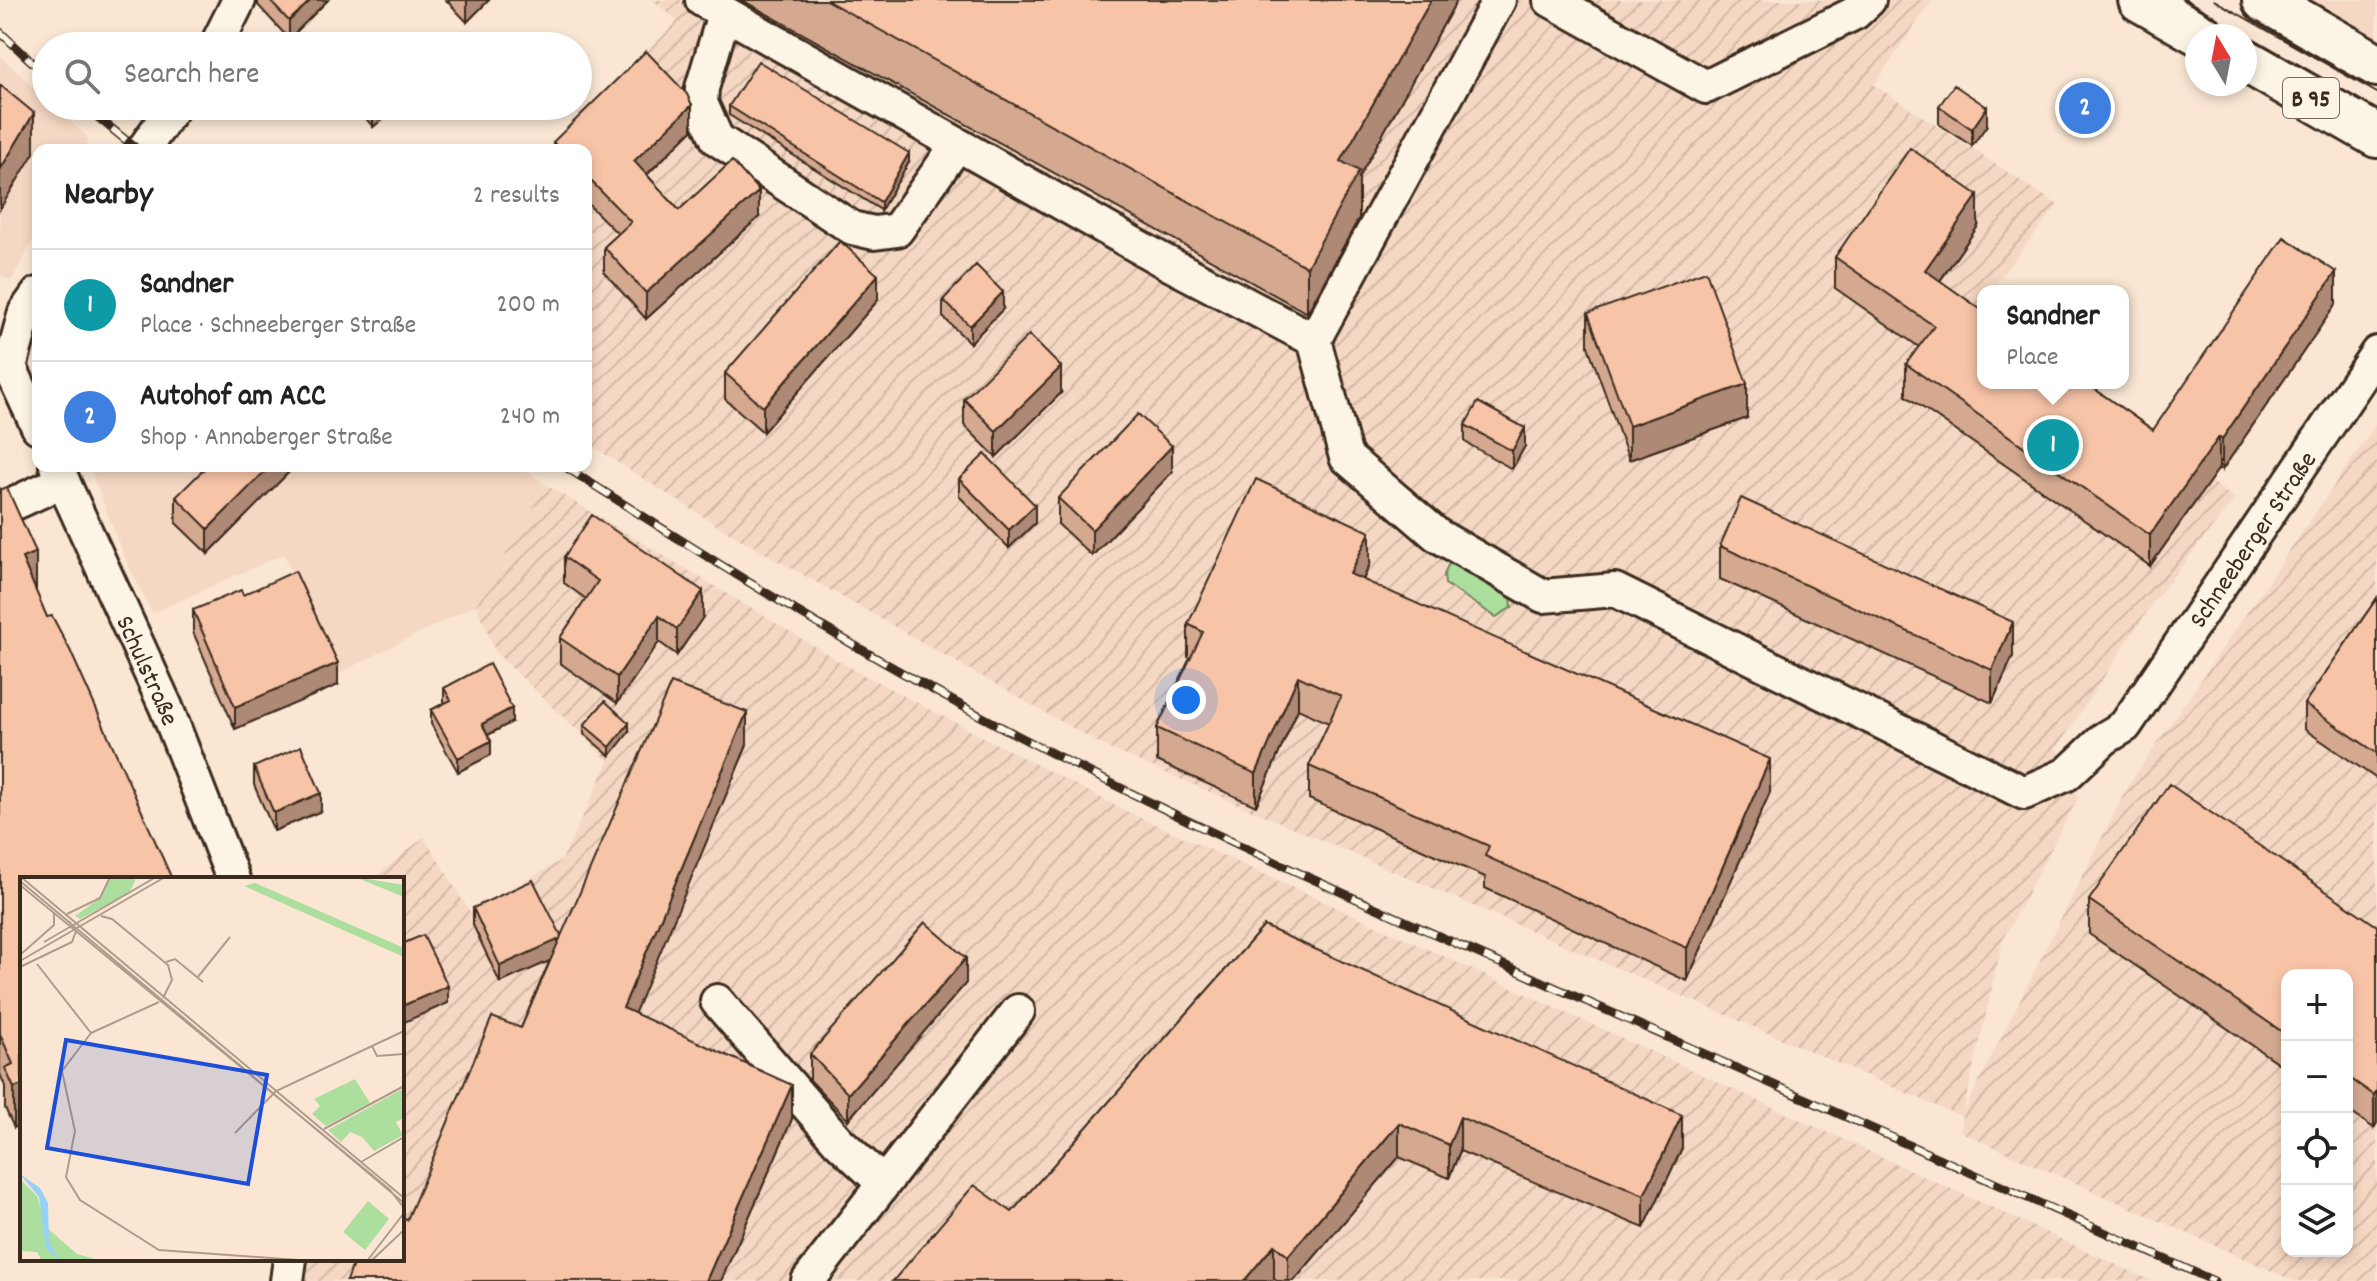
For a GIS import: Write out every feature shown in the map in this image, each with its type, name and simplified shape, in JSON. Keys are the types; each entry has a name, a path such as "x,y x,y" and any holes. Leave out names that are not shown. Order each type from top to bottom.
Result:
{"main road":[{"path":"2140,0 2185,26"},
{"name":"B 95","path":"2264,0 2377,65"},
{"name":"B 95","path":"2257,67 2377,136"}],"street":[{"path":"223,32 239,0"},
{"path":"957,145 897,230 874,233 852,228 717,139 701,103 713,7 1162,260 1314,340 1499,0"},
{"path":"1550,0 1706,87 1855,13 1869,0"},
{"path":"147,144 164,120"},
{"path":"21,301 9,389 32,419"},
{"name":"Schneeberger Straße","path":"1314,340 1346,457 1437,535 1543,596 1615,590 2024,793 2067,774 2105,738 2125,726 2377,353"},
{"path":"0,510 59,474"},
{"name":"Schulstraße","path":"59,474 166,707 232,877"},
{"path":"717,1001 838,1141 882,1182"},
{"path":"808,1281 1018,1011"},
{"path":"287,1281 290,1261"}],"shaded area":[{"path":"653,0 1932,0 1874,85 2058,205 1994,285 1977,285 1977,306 1974,309 1977,389 2083,389 2235,499 2154,601 2057,748 2078,798 2003,939 1963,1113 2128,786 2377,423 2377,1281 2294,1281 1961,1132 1962,1117 1106,747 719,527 592,446 592,144 554,144 578,120 592,120 592,106 678,21"},
{"path":"2264,0 2377,0 2377,65"},
{"path":"0,56 32,86 32,120 68,120 89,139 86,144 32,144 32,243 11,281 0,274"},
{"path":"91,472 528,472 546,485 476,605 337,674 284,554 152,613 125,558"},
{"path":"546,485 854,670 1124,810 2152,1281 301,1281 303,1261 404,1261 404,877 375,877 424,837 470,912 562,860 609,761 496,653 476,605"}],"green space":[{"path":"1456,561 1511,596 1512,607 1496,617 1445,584 1448,565"}],"building":[{"path":"269,0 311,0 289,21"},
{"path":"826,0 1431,0 1341,161 1359,171 1307,267"},
{"path":"646,51 687,94 692,105 634,161 679,210 732,161 759,191 646,293 604,247 631,222 592,182 592,144 553,142 575,120 592,120 592,104"},
{"path":"758,61 909,153 881,202 729,106"},
{"path":"0,85 32,111 32,116 0,170"},
{"path":"1954,85 1987,107 1972,129 1939,106"},
{"path":"1910,148 1978,195 1925,270 1977,307 1977,389 2095,389 2153,430 2284,237 2336,272 2222,439 2219,437 2150,535 1906,364 1934,326 1835,257"},
{"path":"840,241 878,275 763,407 725,373"},
{"path":"976,265 1003,292 970,326 943,300"},
{"path":"1706,271 1747,384 1629,426 1588,313"},
{"path":"1029,335 1061,367 996,431 964,399"},
{"path":"1478,402 1525,428 1512,451 1465,425"},
{"path":"1138,414 1172,446 1092,530 1058,498"},
{"path":"985,454 1035,505 1009,530 959,479"},
{"path":"201,472 264,472 208,529 176,497"},
{"path":"1256,479 1370,532 1350,574 1770,759 1687,948 1485,856 1489,846 1309,766 1341,696 1298,676 1256,774 1157,728 1203,632 1188,624"},
{"path":"7,488 36,552 22,558 47,617 52,616 70,650 171,877 20,877 20,1086 14,1088 5,1068 13,1064 0,1034 0,489"},
{"path":"1741,498 2013,622 1992,670 1720,546"},
{"path":"592,515 703,591 677,629 659,616 617,677 560,638 598,581 564,557"},
{"path":"295,571 338,663 235,707 193,610 241,590 243,595"},
{"path":"2377,598 2377,753 2304,704"},
{"path":"489,664 512,708 482,724 491,741 458,758 431,710 451,700 444,688"},
{"path":"671,683 747,712 623,1008 792,1085 706,1281 347,1281 354,1261 404,1261 404,1219 407,1220 492,1017 521,1028"},
{"path":"605,701 629,723 610,747 584,725"},
{"path":"301,746 321,793 274,813 254,767"},
{"path":"2169,784 2377,926 2377,1090 2374,1095 2353,1080 2353,969 2281,969 2281,1031 2089,900"},
{"path":"533,880 561,935 560,939 500,966 473,908"},
{"path":"925,922 966,958 848,1094 810,1054"},
{"path":"1264,926 1682,1115 1644,1195 1460,1117 1449,1145 1399,1123 1288,1256 1274,1245 1244,1281 893,1281 974,1185 1012,1212"},
{"path":"423,935 448,986 404,1005 404,943"}],"tram line":[{"path":"2183,0 2377,110"},
{"path":"2214,0 2377,93"}],"railway":[{"path":"0,32 32,62"},
{"path":"101,120 131,144"},
{"path":"574,472 854,645 1102,779 1379,909 2214,1281"}],"place":[{"name":"Autohof am ACC","path":"2085,108"},
{"name":"Sandner","path":"2053,445"}]}
